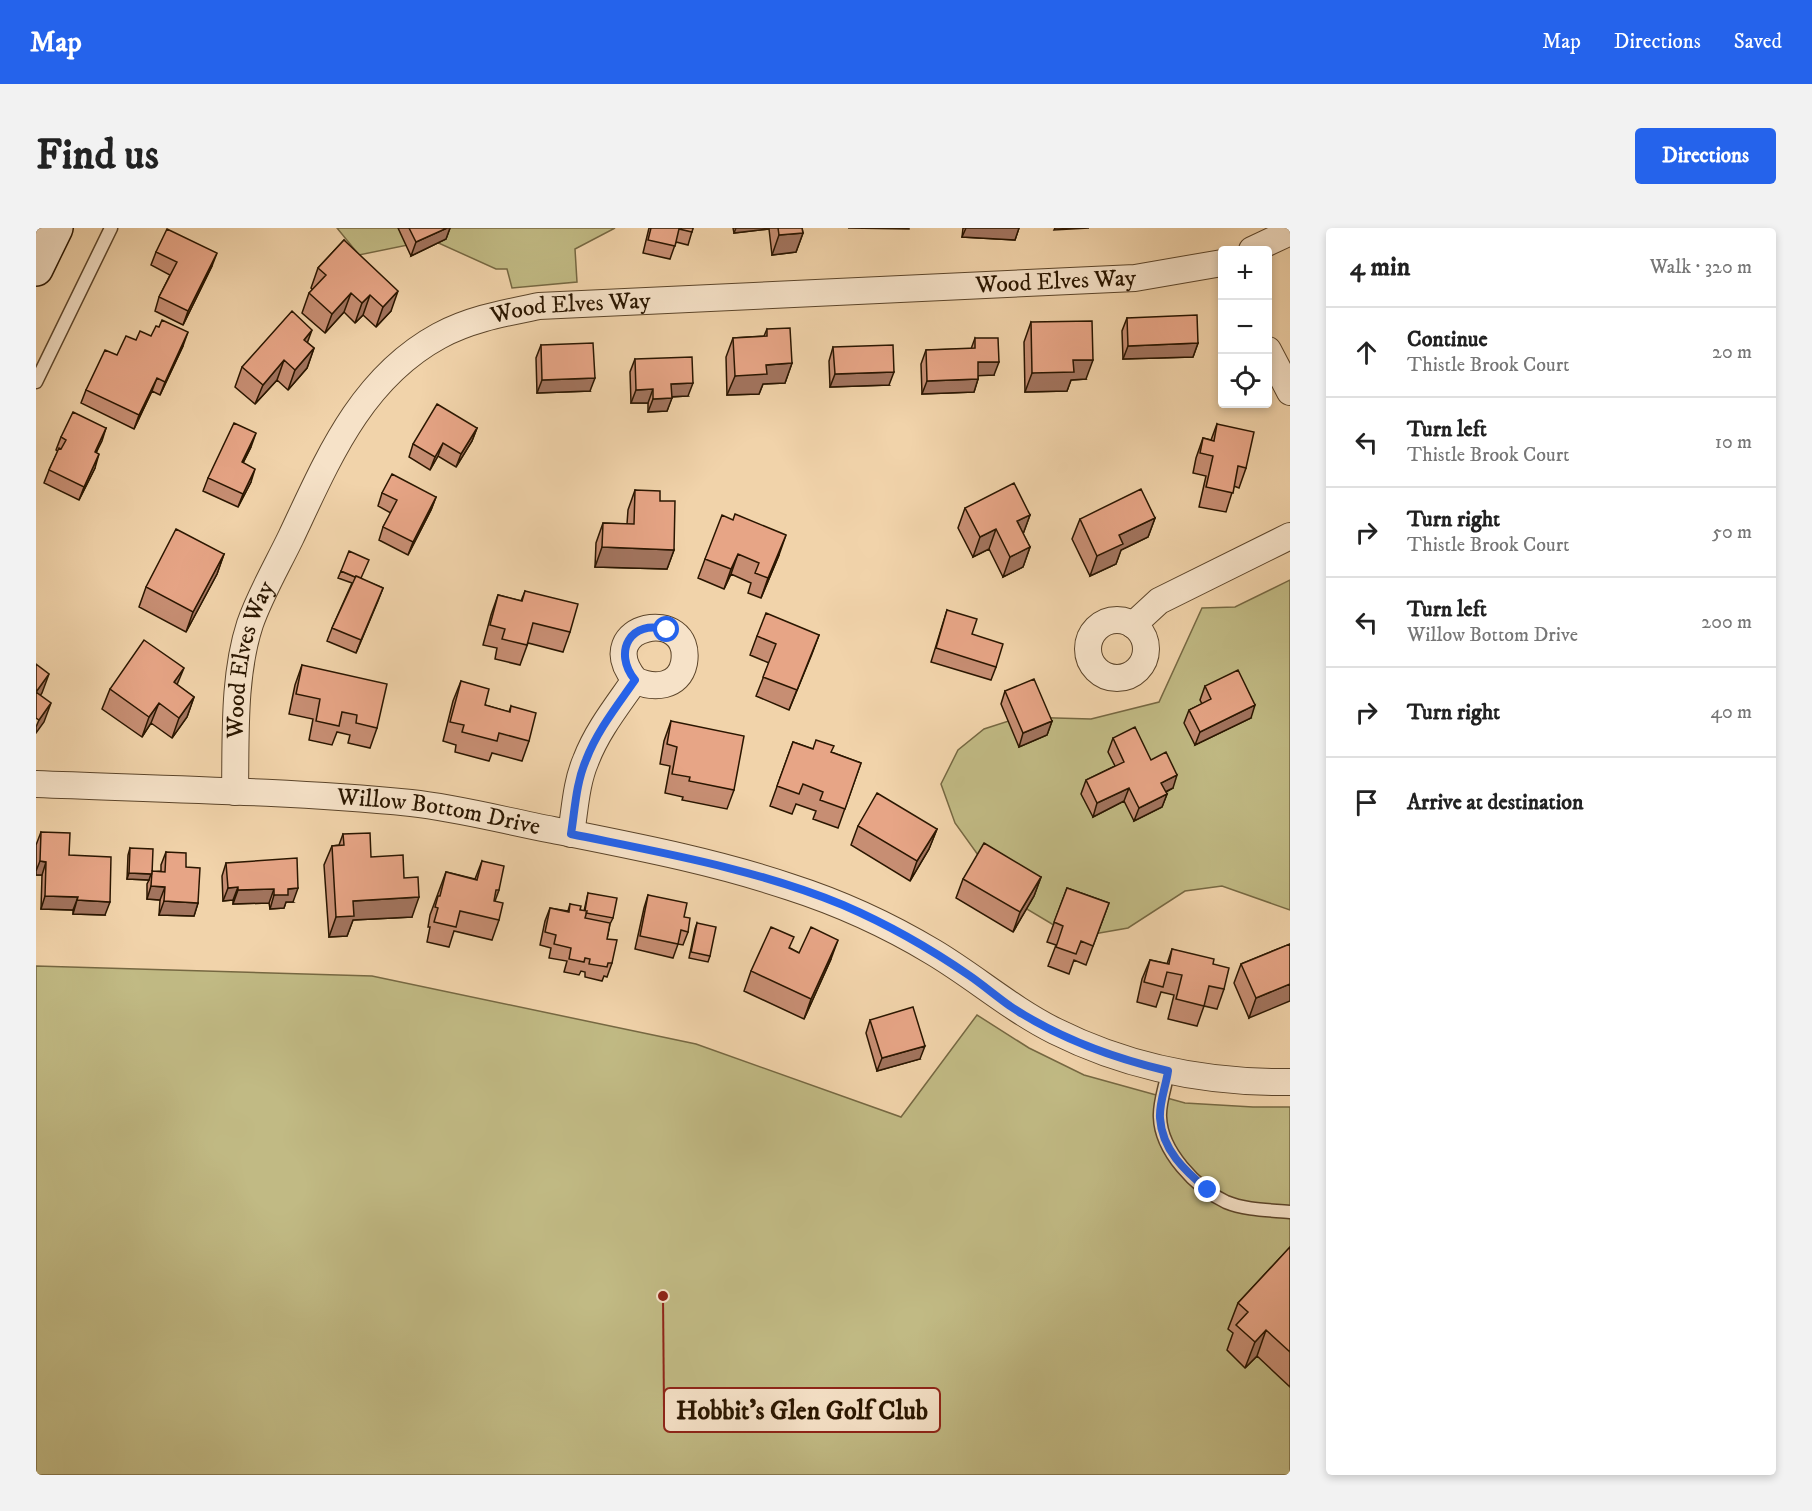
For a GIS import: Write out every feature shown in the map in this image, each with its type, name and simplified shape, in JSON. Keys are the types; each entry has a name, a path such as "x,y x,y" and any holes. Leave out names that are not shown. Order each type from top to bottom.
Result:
{"main road":[{"path":"36,270 57,228"}],"street":[{"path":"1260,246 1290,232"},
{"name":"Wood Elves Way","path":"235,792 237,705 250,624 328,458 346,425 369,394 389,373 438,337 463,325 498,314 539,306 1135,278 1218,265"},
{"path":"1270,354 1290,392"},
{"path":"1133,625 1159,601 1290,536"},
{"path":"571,834 578,783 585,761 596,737 635,680"},
{"name":"Willow Bottom Drive","path":"36,784 235,792 415,804 731,868 843,905 932,951 1011,1006 1089,1047 1126,1061 1168,1071 1243,1082 1290,1082"}],"lane":[{"path":"36,382 111,228"},
{"path":"1168,1071 1160,1116 1169,1150 1180,1164 1208,1190 1225,1201 1242,1207 1290,1212"}],"shaded area":[{"path":"337,228 615,228 575,249 577,282 512,288 507,269 496,269 432,240 359,255"},
{"path":"1290,580 1290,910 1222,886 1185,891 1128,928 1088,935 1052,924 1020,905 996,880 955,823 941,784 958,750 984,729 1021,717 1091,719 1159,702 1202,608 1235,607"},
{"path":"36,966 372,976 696,1044 901,1117 977,1015 1029,1048 1084,1075 1185,1103 1290,1107 1290,1475 36,1475"}],"building":[{"path":"409,228 447,228 416,242"},
{"path":"651,228 693,228 692,232 679,229 675,246 648,240"},
{"path":"778,228 802,228 803,233 779,235"},
{"path":"167,229 217,253 188,311 159,297 177,262 156,252"},
{"path":"344,240 398,291 383,307 370,295 362,303 351,293 332,314 309,293 326,275 318,268"},
{"path":"292,311 312,330 304,340 314,348 295,370 284,360 263,385 242,367"},
{"path":"1197,315 1198,343 1128,346 1127,318"},
{"path":"162,320 188,332 165,382 157,378 139,415 86,390 105,350 117,355 126,336 136,340 140,331 151,336"},
{"path":"1092,321 1093,360 1073,360 1074,372 1032,373 1031,322"},
{"path":"790,328 792,363 766,365 767,374 735,376 733,338 767,336 767,329"},
{"path":"975,338 998,338 999,362 978,362 978,379 927,381 926,350 975,348"},
{"path":"593,343 595,378 542,380 541,345"},
{"path":"893,345 894,372 835,374 833,347"},
{"path":"692,357 693,383 671,384 672,398 653,399 653,389 636,390 635,359"},
{"path":"437,404 477,428 461,454 443,443 435,457 413,444"},
{"path":"73,412 106,428 95,452 99,454 84,487 49,470 59,448 61,449 66,440 61,437"},
{"path":"234,423 256,433 242,462 255,469 243,494 208,478"},
{"path":"1217,424 1254,432 1246,468 1238,466 1233,493 1206,487 1213,456 1200,453 1203,438 1214,441"},
{"path":"392,474 436,497 413,542 383,527 397,500 382,493"},
{"path":"1014,483 1030,515 1017,521 1030,547 1010,557 996,529 980,537 965,508"},
{"path":"1141,489 1155,518 1119,535 1123,544 1097,556 1080,519"},
{"path":"635,490 660,491 660,501 675,501 674,550 602,547 603,523 634,524"},
{"path":"735,514 786,535 768,578 755,573 759,563 738,554 731,569 705,559 722,515 733,520"},
{"path":"176,529 224,554 193,612 146,587"},
{"path":"349,551 369,560 361,578 341,571"},
{"path":"356,576 383,588 361,640 332,628"},
{"path":"525,591 578,604 570,632 533,623 527,645 502,639 505,629 490,625 498,595 522,601"},
{"path":"947,610 977,619 972,634 1003,644 996,667 936,648"},
{"path":"766,613 819,635 797,690 763,677 776,644 757,636"},
{"path":"144,640 184,668 174,682 194,697 179,718 159,703 149,717 110,689"},
{"path":"36,664 49,674 36,692"},
{"path":"302,665 387,684 377,728 356,723 357,715 342,712 339,726 316,721 320,699 296,694"},
{"path":"1238,670 1255,705 1200,732 1189,710 1211,699 1205,686"},
{"path":"1034,679 1052,721 1023,733 1005,691"},
{"path":"461,681 489,689 485,705 510,712 511,706 536,713 529,741 499,733 497,741 462,732 464,725 450,722"},
{"path":"36,692 51,703 39,720 36,718"},
{"path":"671,721 744,736 734,790 689,781 690,777 672,774 677,747 667,744"},
{"path":"1135,727 1151,760 1166,752 1177,775 1161,783 1167,794 1139,808 1129,788 1097,803 1086,780 1124,762 1113,738"},
{"path":"816,740 834,746 831,752 861,763 845,809 820,800 823,792 803,784 799,794 777,786 793,742 813,749"},
{"path":"877,793 937,829 917,861 858,826"},
{"path":"41,832 70,833 69,855 111,857 110,902 77,900 78,897 45,896 46,862 40,861"},
{"path":"370,833 371,857 403,855 404,878 418,877 419,897 353,901 354,916 336,917 332,846 344,845 343,834"},
{"path":"984,843 1041,877 1020,912 963,879"},
{"path":"130,848 153,849 152,874 129,873"},
{"path":"166,852 186,853 186,867 200,868 198,903 164,901 165,887 151,886 152,871 165,872"},
{"path":"297,858 298,888 288,889 288,895 274,895 274,889 228,888 226,863"},
{"path":"482,861 504,866 494,901 503,903 499,920 460,911 456,927 434,922 438,908 435,907 446,872 477,880"},
{"path":"1067,888 1109,903 1093,946 1081,941 1076,954 1056,947 1063,926 1054,922"},
{"path":"588,893 617,898 613,918 586,913"},
{"path":"648,895 687,903 684,917 690,918 688,932 681,930 678,944 640,936"},
{"path":"570,904 581,906 580,910 587,911 585,918 610,923 607,939 617,940 612,963 608,963 607,967 589,964 590,959 585,958 584,962 569,959 571,948 554,944 556,935 545,932 550,908 569,912"},
{"path":"697,923 716,927 710,956 691,952"},
{"path":"771,927 794,937 789,948 799,953 811,927 838,940 811,999 751,971"},
{"path":"1290,944 1290,984 1256,998 1241,964"},
{"path":"1172,949 1214,959 1213,964 1229,968 1224,989 1209,986 1204,1006 1176,999 1182,975 1167,972 1163,987 1144,982 1150,960 1169,964"},
{"path":"913,1007 925,1046 882,1058 870,1020"},
{"path":"1290,1247 1290,1352 1266,1330 1255,1342 1236,1325 1248,1312 1238,1303"}],"place":[{"name":"Hobbit's Glen Golf Club","path":"663,1296"}],"route":[{"path":"667,630 658,627 644,628 634,634 626,646 624,657 627,670 635,680 596,737 585,761 578,783 571,834 731,868 843,905 932,951 1011,1006 1053,1030 1126,1061 1168,1071 1160,1116 1164,1136 1169,1150 1180,1164 1208,1190"}]}
